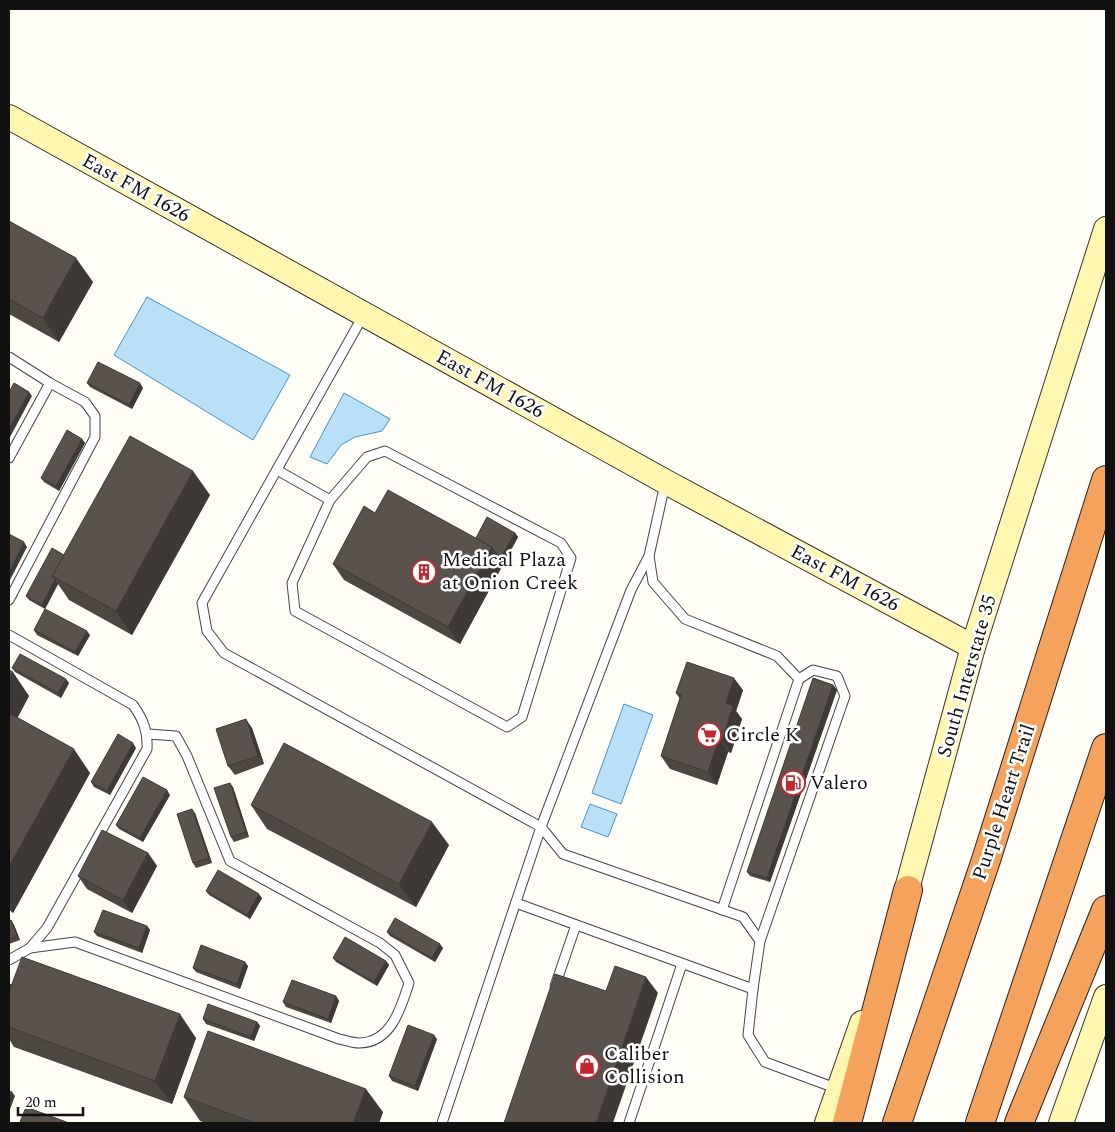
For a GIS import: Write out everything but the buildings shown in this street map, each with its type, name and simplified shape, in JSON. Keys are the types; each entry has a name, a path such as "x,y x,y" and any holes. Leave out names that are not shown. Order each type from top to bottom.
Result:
{"highway":[{"name":"Purple Heart Trail","path":"897,1123 986,860 1106,480"},
{"path":"980,1123 1106,748"},
{"path":"847,1123 908,890"},
{"path":"1019,1123 1106,910"}],"main road":[{"name":"East FM 1626","path":"9,118 666,482 973,647"},
{"name":"South Interstate 35","path":"827,1123 908,890 973,647 1106,229"},
{"path":"1061,1123 1104,1011"}],"lane":[{"path":"364,313 202,604 208,631 224,653 542,828 563,854 743,916 760,941"},
{"path":"9,357 85,402 94,416 96,437 9,600"},
{"path":"9,458 50,383"},
{"path":"384,451 561,543 571,558 522,717 507,727 295,611 292,583 330,500 367,457 384,451"},
{"path":"277,470 330,500"},
{"path":"442,1123 542,828 630,590 649,556 666,482"},
{"path":"649,556 654,582 685,619 777,656 799,680"},
{"path":"9,635 133,705 148,734 147,749 47,928 30,948 9,960"},
{"path":"722,910 799,680 813,670 836,676 845,696 760,941 748,1035 765,1062 838,1090"},
{"path":"30,948 75,942 339,1039 359,1043 377,1039 388,1030 401,1008 409,984 395,955 380,942 230,861 187,756 176,736 148,734"},
{"path":"516,904 753,989"},
{"path":"553,991 576,925"},
{"path":"629,1123 682,964"}],"water":[{"path":"147,297 290,375 253,440 114,355"},
{"path":"344,393 390,419 382,431 355,437 341,445 327,464 310,457"},
{"path":"624,704 653,715 621,804 592,793"},
{"path":"590,804 617,814 608,837 581,827"}],"place":[{"name":"Medical Plaza at Onion Creek","path":"424,572"},
{"name":"Circle K","path":"709,735"},
{"name":"Valero","path":"793,783"},
{"name":"Caliber Collision","path":"587,1066"}]}
